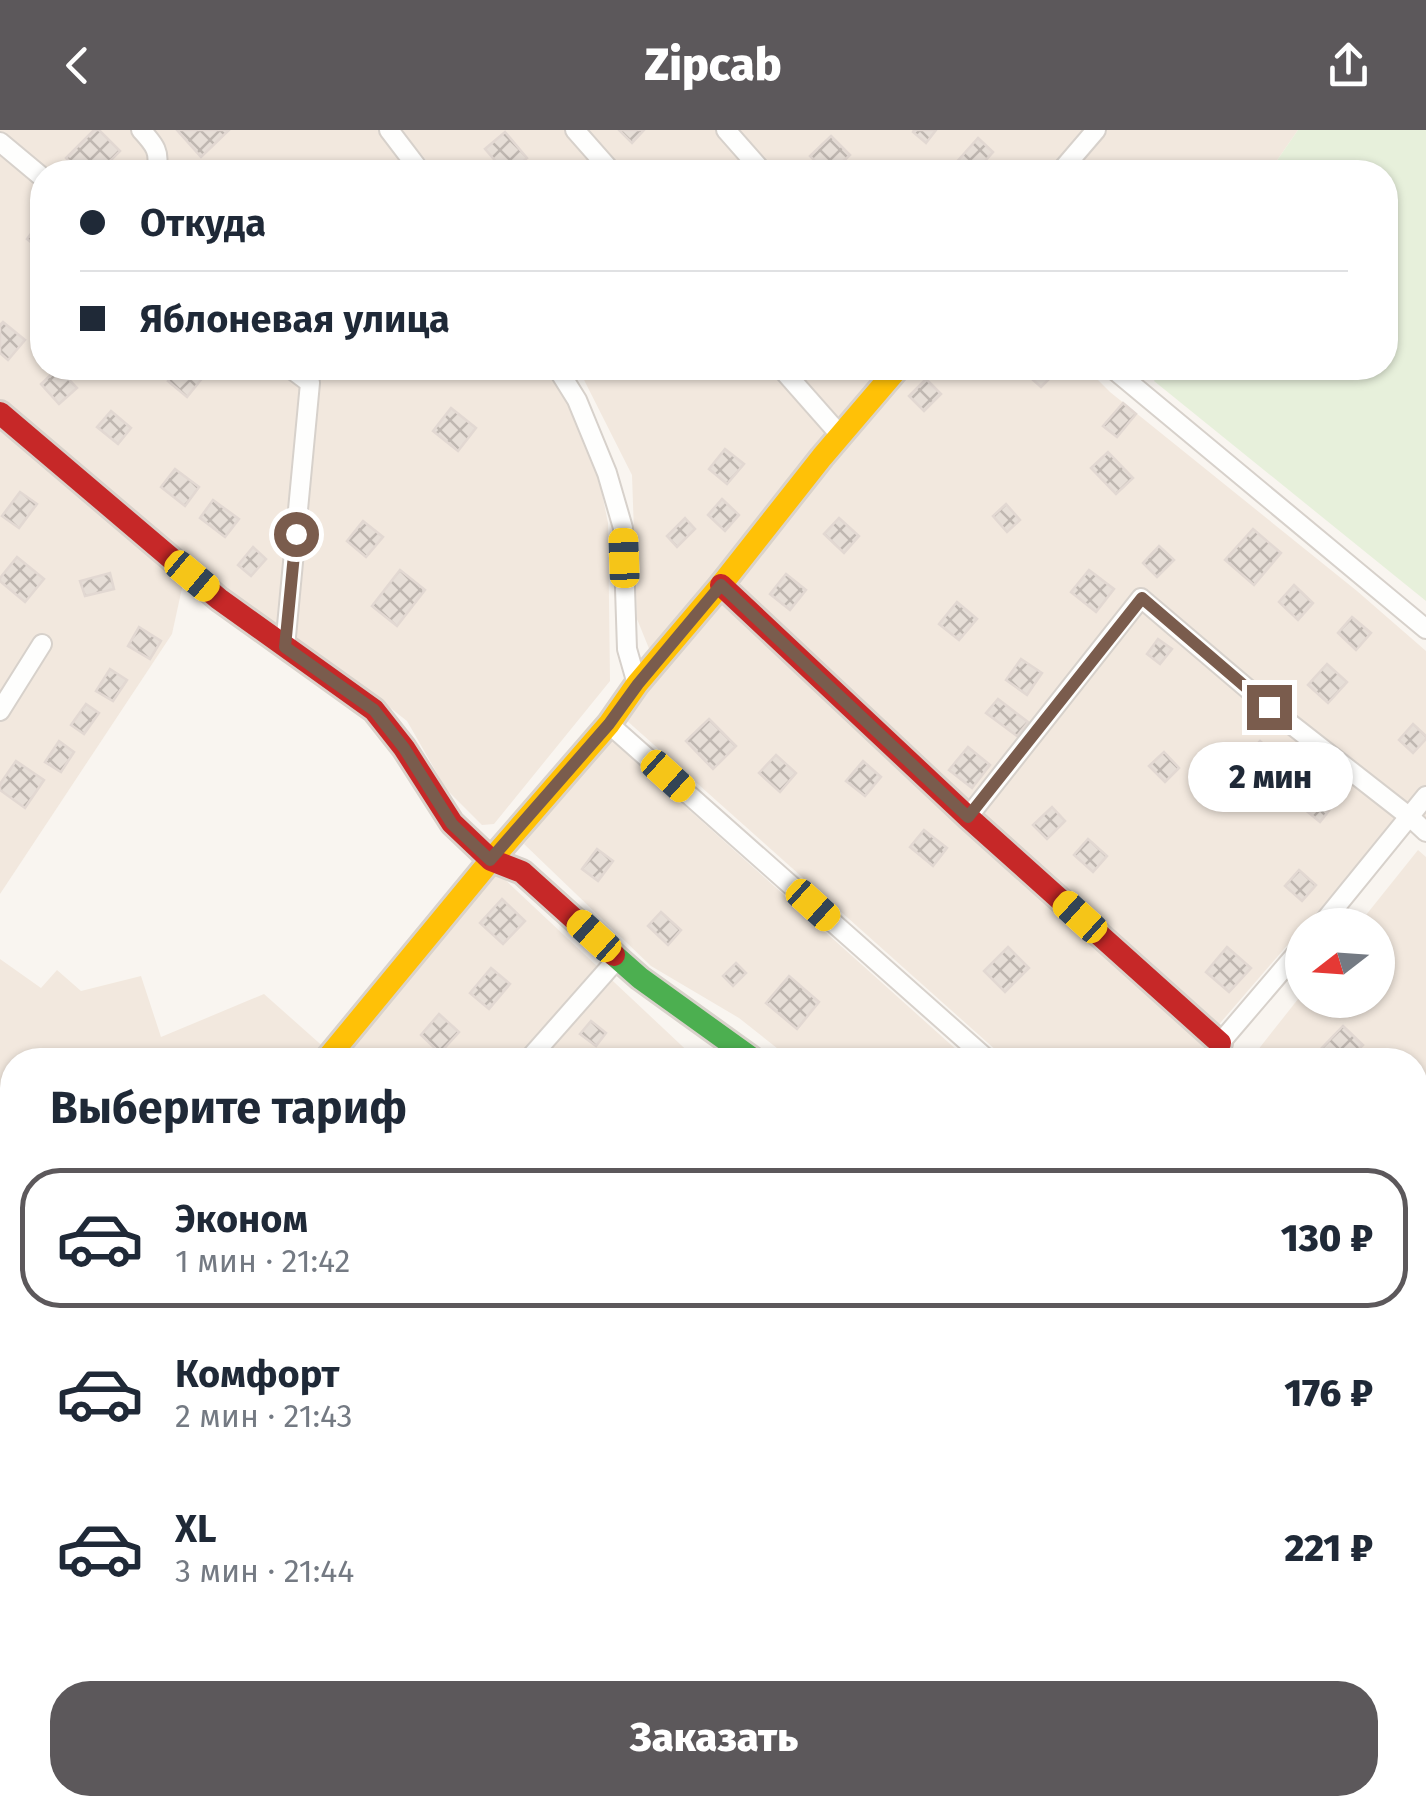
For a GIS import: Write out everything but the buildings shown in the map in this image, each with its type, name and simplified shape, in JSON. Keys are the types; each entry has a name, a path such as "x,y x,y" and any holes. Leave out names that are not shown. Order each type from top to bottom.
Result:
{"street":[{"path":"141,130 155,145 156,160"},
{"path":"388,130 411,160"},
{"path":"575,130 601,160"},
{"path":"726,130 752,160"},
{"path":"1070,160 1096,130"},
{"path":"0,142 30,167"},
{"path":"285,647 310,383 306,380"},
{"path":"564,380 577,400 607,474 623,528 627,650 638,684"},
{"path":"791,380 840,436"},
{"path":"336,1048 490,860 609,724 888,380"},
{"path":"1126,380 1426,629"},
{"path":"0,413 219,599 374,710 404,748 452,824 490,860 522,872 640,978 737,1048"},
{"path":"721,585 1213,1048"},
{"path":"968,817 1142,598 1269,707 1426,832"},
{"path":"0,712 42,644"},
{"path":"609,724 974,1048"},
{"path":"1335,908 1426,796"},
{"path":"539,1048 618,958"},
{"path":"1218,1048 1285,968"}],"shaded area":[{"path":"0,130 379,130 403,160 30,160 30,380 559,380 597,468 608,523 610,681 494,824 482,825 446,789 407,721 208,576 0,407"},
{"path":"401,130 1298,130 1277,160 426,160"},
{"path":"584,380 874,380 650,651 637,619 632,475"},
{"path":"897,380 1098,380 1426,651 1426,819 1409,805 1321,908 1285,908 1285,948 1215,1029 731,580"},
{"path":"0,425 184,579 172,634 0,894"},
{"path":"721,597 1205,1048 994,1048 625,719"},
{"path":"609,738 955,1048 777,1048 739,1018 651,966 524,844"},
{"path":"1418,850 1426,857 1426,1048 1259,1048 1285,1016 1395,1018 1395,908 1372,908"},
{"path":"498,873 684,1048 345,1048"},
{"path":"0,959 41,988 57,970 81,991 141,976 161,1037 264,994 325,1048 0,1048"}],"green space":[{"path":"1298,130 1426,130 1426,601 1154,381 1398,380 1398,160 1277,160"}],"traffic: fast":[{"path":"614,955 737,1048"}],"traffic: slow":[{"path":"336,1048 609,724 637,684 888,380"}],"traffic: jam":[{"path":"0,413 219,599 374,710 404,748 452,823 491,860 522,872 614,955"},
{"path":"721,585 968,817 1220,1043"}],"route":[{"path":"296,534 285,647 374,710 404,748 452,824 490,860 609,724 721,585 968,817 1142,598 1269,707"}]}
